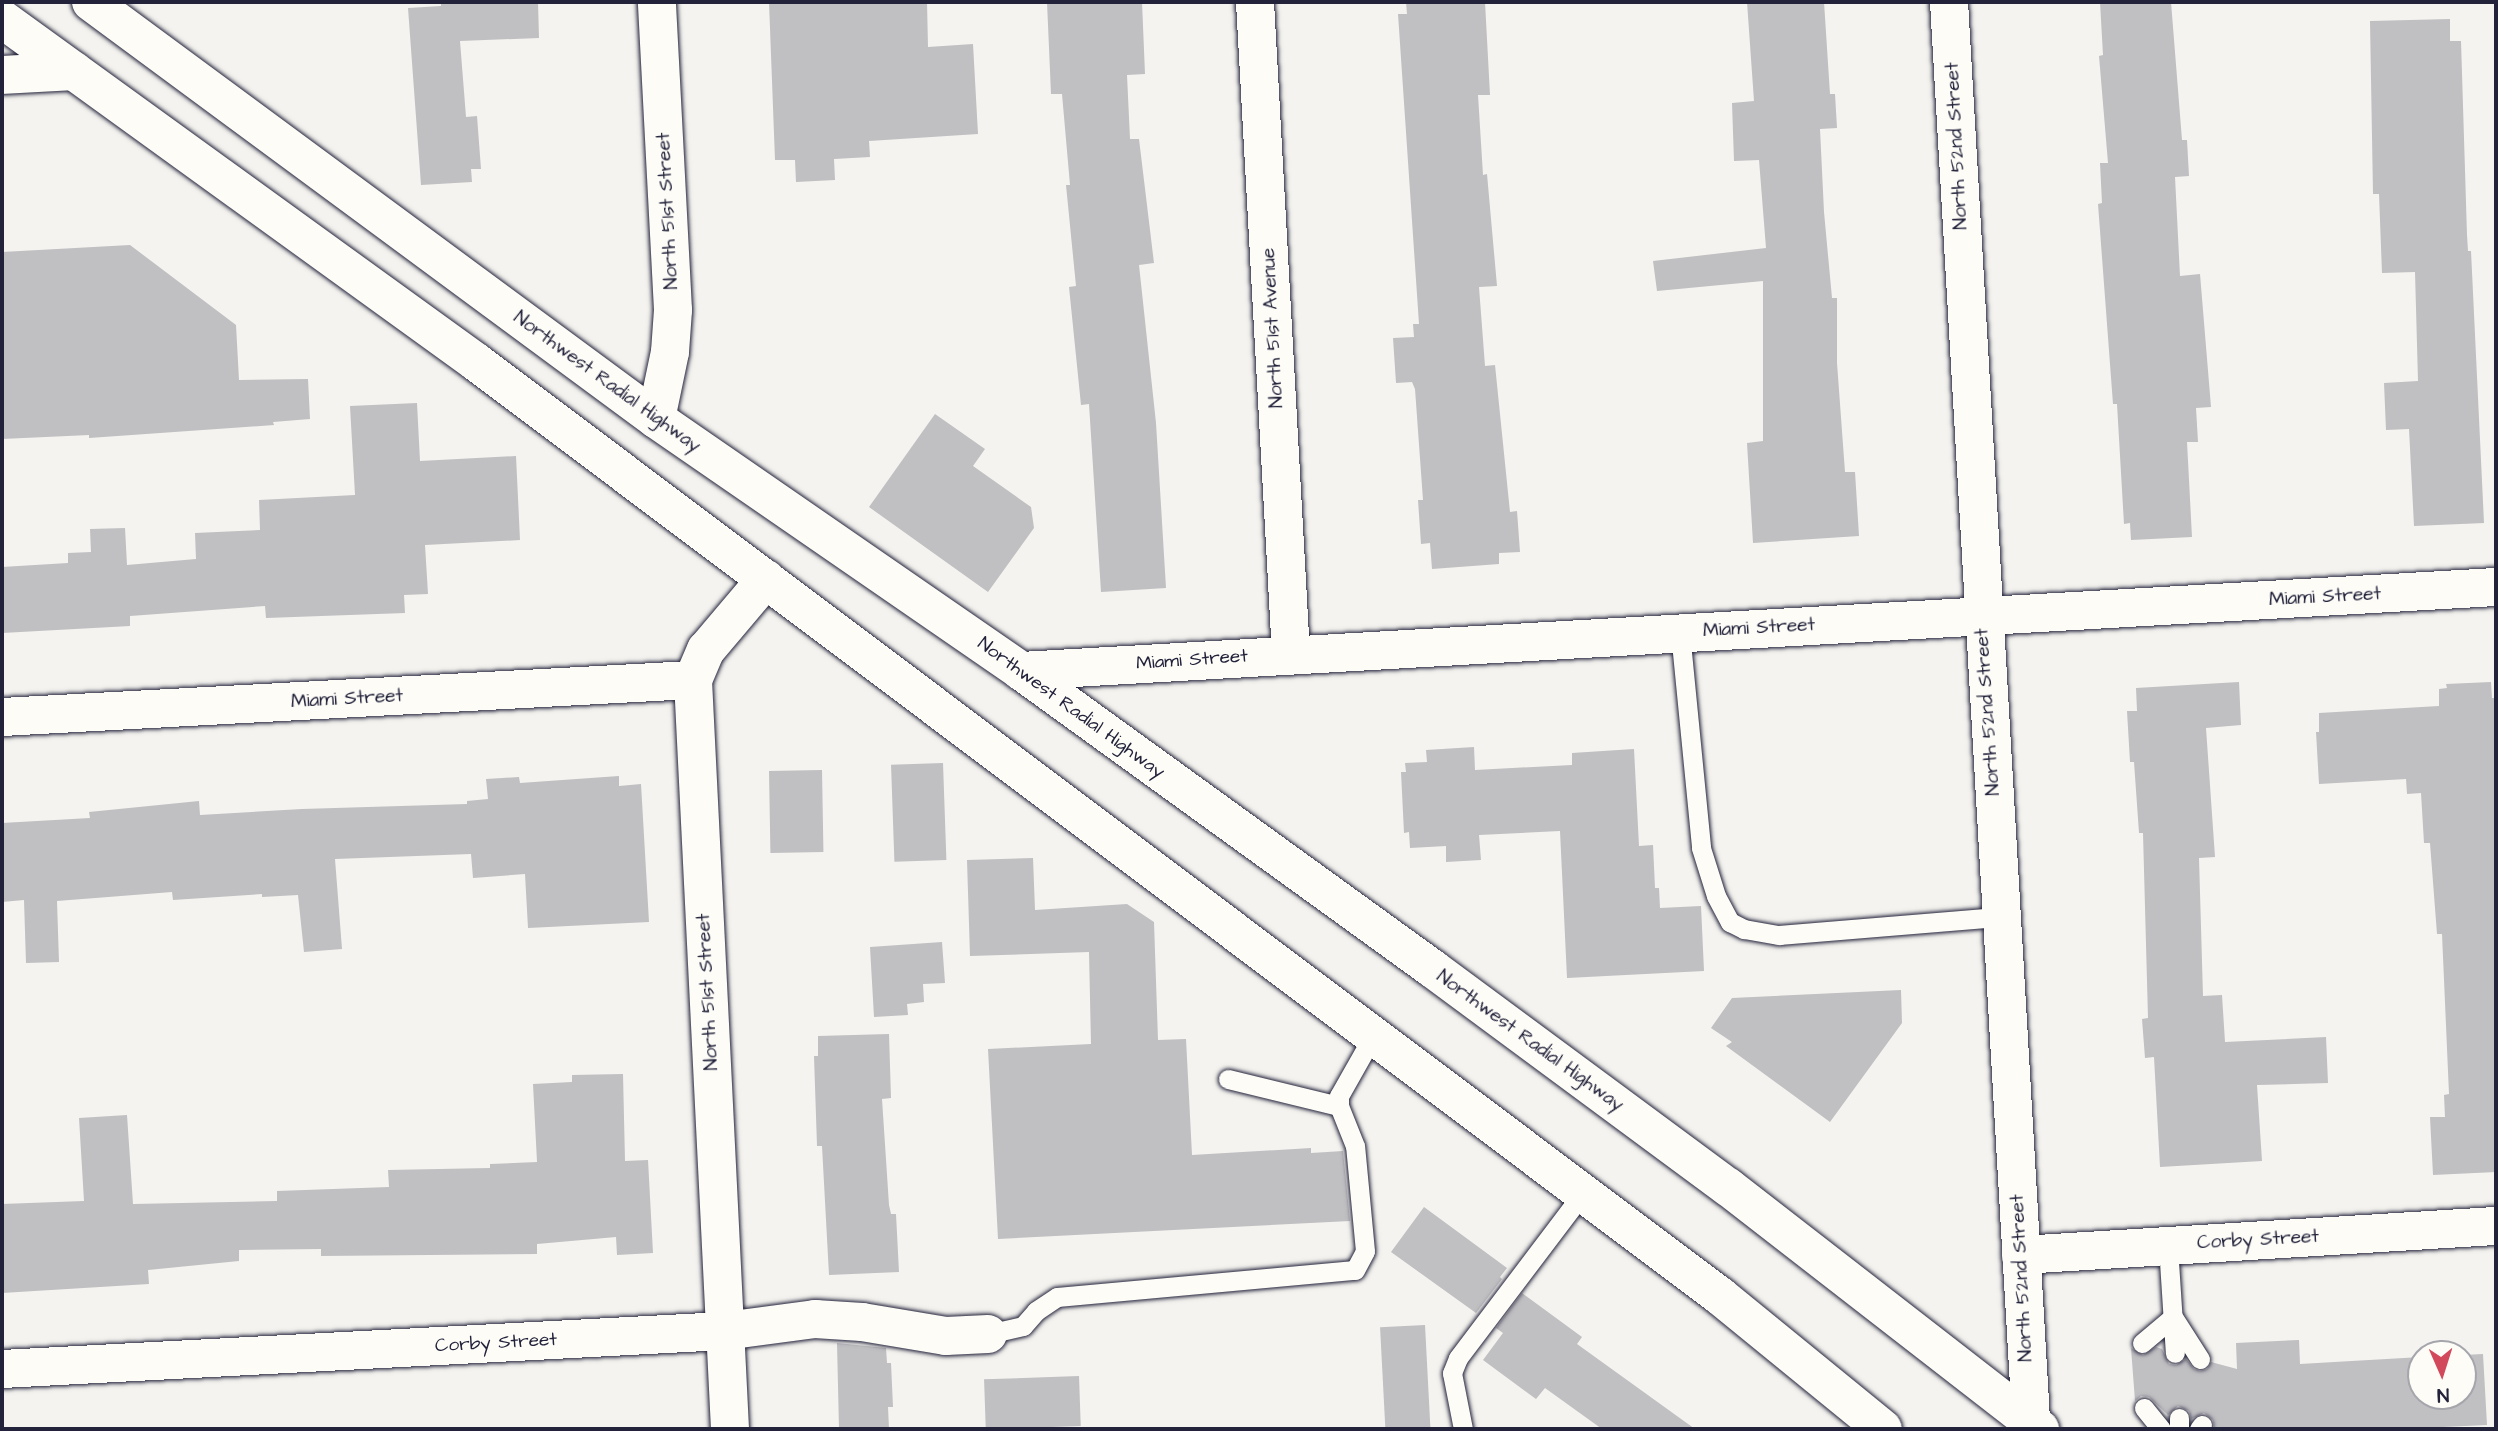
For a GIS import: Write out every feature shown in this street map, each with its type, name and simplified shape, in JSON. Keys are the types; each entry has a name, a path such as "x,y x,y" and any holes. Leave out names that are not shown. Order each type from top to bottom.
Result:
{"street":[{"name":"Northwest Radial Highway","path":"91,2 656,419 1021,671 1728,1187 2035,1425"},
{"name":"North 51st Street","path":"656,419 670,352 673,310 657,2"},
{"name":"North 51st Avenue","path":"1255,2 1291,653"},
{"name":"North 52nd Street","path":"1949,2 2000,917 2021,1255 2035,1425"},
{"path":"2,19 476,362 766,579 1720,1296 1883,1429"},
{"path":"2,75 74,71"},
{"name":"North 51st Street","path":"730,1429 693,680 706,650 766,579"},
{"name":"Miami Street","path":"1021,671 1291,653 2496,587"},
{"name":"Miami Street","path":"2,717 693,680"},
{"name":"Corby Street","path":"2021,1255 2496,1226"},
{"name":"Corby Street","path":"2,1369 725,1331 815,1320 862,1322 946,1336 988,1334"}],"lane":[{"path":"1680,632 1701,848 1716,896 1730,922 1779,935 2000,917"},
{"path":"988,1334 1023,1326 1036,1311 1057,1297 1355,1270 1365,1251 1355,1146 1339,1106 1339,1096 1373,1035"},
{"path":"1228,1079 1339,1106"},
{"path":"1463,1429 1452,1373 1458,1357 1583,1193"},
{"path":"2168,1246 2175,1353"},
{"path":"2142,1343 2173,1317"},
{"path":"2173,1317 2200,1359"},
{"path":"2144,1408 2161,1429"}],"building":[{"path":"441,2 538,2 539,38 460,41 466,117 477,116 481,169 471,169 472,182 421,185 408,8 441,6"},
{"path":"769,2 927,2 928,47 973,44 978,134 869,141 870,157 834,159 835,180 796,182 795,160 775,160"},
{"path":"1047,2 1142,2 1145,74 1127,75 1130,139 1139,139 1154,263 1139,265 1156,423 1166,588 1101,592 1089,404 1081,405 1069,287 1076,286 1066,185 1070,185 1062,94 1051,94"},
{"path":"1406,2 1485,2 1490,95 1478,95 1483,175 1487,174 1497,286 1479,287 1485,366 1495,365 1510,512 1517,511 1520,552 1499,553 1499,564 1432,569 1430,543 1421,544 1418,500 1423,500 1415,389 1412,382 1396,383 1393,338 1414,337 1413,324 1419,324 1398,14 1407,14"},
{"path":"1747,2 1824,2 1830,94 1835,94 1837,128 1820,129 1824,212 1832,298 1837,298 1837,363 1845,472 1855,472 1859,536 1753,543 1747,443 1763,441 1763,281 1657,291 1653,261 1766,248 1759,160 1734,161 1732,103 1754,101"},
{"path":"2100,2 2171,2 2182,140 2187,140 2189,176 2175,177 2180,276 2200,274 2211,407 2196,408 2198,442 2187,442 2192,537 2131,540 2130,523 2124,524 2117,404 2113,404 2098,204 2102,203 2100,163 2108,163 2099,56 2103,55"},
{"path":"2450,19 2450,41 2461,41 2467,235 2468,251 2471,251 2484,523 2414,526 2409,429 2386,430 2384,383 2418,381 2415,272 2382,273 2379,194 2373,194 2370,21"},
{"path":"130,245 236,325 239,380 308,379 310,419 273,422 274,425 89,438 89,435 2,439 2,252"},
{"path":"417,403 420,461 516,456 520,540 425,545 428,594 404,595 405,613 266,618 265,606 130,616 130,626 2,633 2,567 68,563 68,553 91,552 90,529 125,528 127,565 196,559 195,533 260,530 259,500 355,495 350,406"},
{"path":"935,414 985,449 973,466 1031,507 1034,528 988,592 869,507"},
{"path":"2239,682 2241,725 2206,728 2215,857 2199,858 2203,996 2222,995 2225,1042 2326,1037 2328,1083 2257,1085 2262,1161 2160,1167 2154,1057 2145,1058 2142,1019 2148,1018 2143,833 2139,833 2127,711 2137,711 2136,688"},
{"path":"2491,682 2492,698 2496,698 2496,1172 2433,1175 2430,1117 2445,1117 2444,1095 2449,1094 2442,934 2437,934 2430,843 2424,843 2421,793 2407,794 2406,779 2319,784 2316,732 2319,732 2319,713 2439,706 2439,689 2447,688 2446,684"},
{"path":"1474,747 1475,770 1572,765 1572,753 1634,749 1639,846 1653,845 1655,888 1659,888 1660,908 1701,906 1704,971 1567,978 1560,831 1479,835 1481,860 1446,862 1446,846 1410,848 1409,832 1404,833 1401,772 1406,772 1405,763 1427,762 1426,750"},
{"path":"943,763 946,860 894,862 891,765"},
{"path":"822,770 823,852 770,853 769,771"},
{"path":"619,776 619,786 641,784 649,922 528,928 525,874 473,878 471,854 335,859 342,949 304,952 298,895 262,897 262,894 173,900 172,892 57,901 59,962 26,963 24,900 2,902 2,823 90,818 89,812 199,801 200,815 467,804 467,801 488,799 486,779 519,777 520,783"},
{"path":"1033,858 1035,910 1127,904 1154,922 1158,1040 1186,1039 1192,1155 1311,1148 1311,1153 1343,1151 1350,1221 998,1239 988,1049 1091,1044 1089,952 970,956 967,860"},
{"path":"942,942 945,983 923,984 924,1002 907,1004 908,1015 874,1017 870,947"},
{"path":"1901,990 1902,1023 1830,1122 1726,1046 1732,1042 1711,1028 1732,998"},
{"path":"889,1034 891,1098 882,1099 889,1205 891,1214 896,1214 899,1272 829,1275 822,1146 817,1146 814,1056 818,1056 818,1036"},
{"path":"623,1074 625,1161 648,1160 653,1253 617,1255 616,1237 537,1244 537,1254 321,1256 321,1249 239,1250 239,1261 148,1270 149,1284 2,1293 2,1204 84,1201 79,1118 127,1115 133,1204 277,1201 277,1191 389,1187 388,1170 490,1168 490,1164 537,1162 533,1084 572,1082 572,1075"},
{"path":"1424,1207 1507,1268 1500,1277 1502,1279 1476,1313 1391,1252"},
{"path":"1522,1293 1582,1337 1577,1344 1695,1429 1602,1429 1545,1388 1536,1399 1483,1360 1503,1333 1496,1328"},
{"path":"1425,1325 1430,1429 1385,1429 1380,1327"},
{"path":"2299,1340 2300,1364 2407,1358 2407,1410 2477,1410 2477,1354 2483,1354 2487,1425 2398,1429 2219,1429 2214,1428 2213,1420 2204,1413 2191,1419 2189,1411 2178,1406 2168,1415 2149,1397 2141,1396 2135,1401 2131,1348 2143,1355 2156,1347 2162,1349 2169,1364 2176,1365 2186,1359 2194,1369 2200,1371 2207,1369 2211,1362 2237,1369 2236,1343"},
{"path":"837,1343 886,1348 887,1363 891,1363 893,1407 888,1407 889,1429 839,1429"},
{"path":"1079,1376 1081,1426 986,1429 984,1379"}]}
